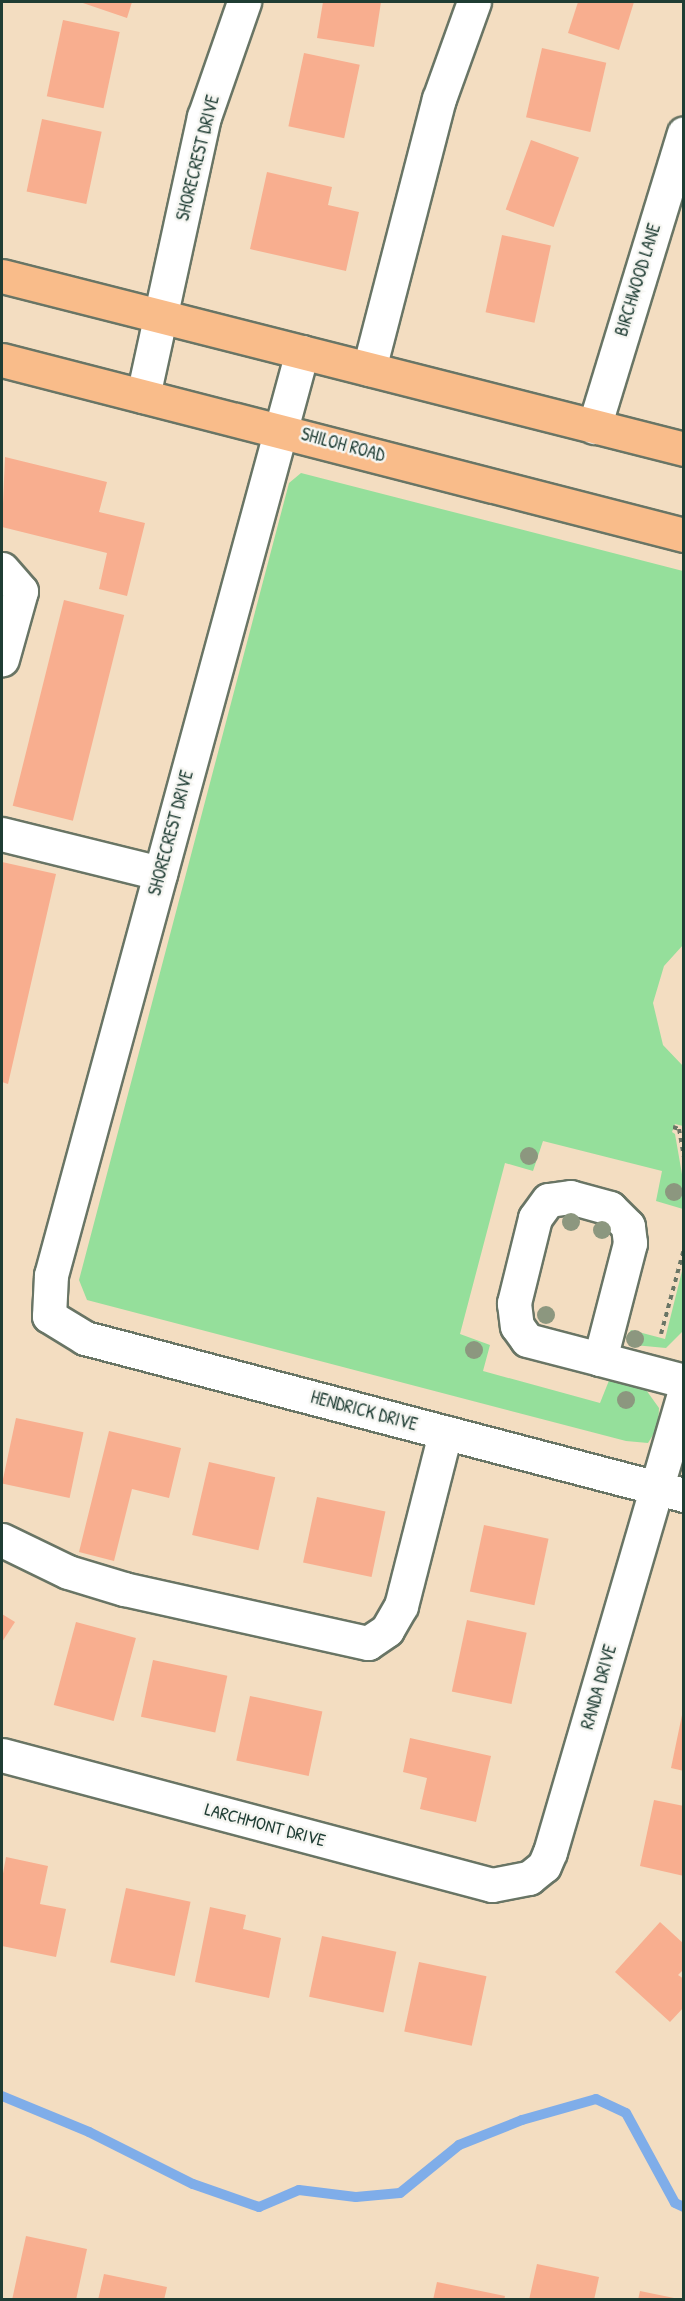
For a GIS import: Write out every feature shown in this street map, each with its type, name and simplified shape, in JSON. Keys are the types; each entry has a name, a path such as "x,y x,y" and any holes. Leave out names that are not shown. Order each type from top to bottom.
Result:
{"main road":[{"path":"2,276 684,450"},
{"name":"SHILOH ROAD","path":"2,360 280,429 684,536"}],"street":[{"name":"SHORECREST DRIVE","path":"143,396 204,117 244,2"},
{"path":"369,369 439,99 474,2"},
{"name":"BIRCHWOOD LANE","path":"594,427 684,133"},
{"name":"SHORECREST DRIVE","path":"49,1316 51,1275 302,352"},
{"path":"2,569 21,591 2,659"},
{"path":"2,834 160,873"},
{"path":"600,1359 630,1243 628,1226 610,1208 570,1197 548,1200 533,1229 514,1303 517,1326 527,1340 684,1381"},
{"name":"HENDRICK DRIVE","path":"49,1316 85,1338 670,1491"},
{"name":"RANDA DRIVE","path":"529,1878 544,1866 550,1852 670,1491 684,1393"},
{"path":"2,1540 68,1572 124,1589 368,1643 387,1630 401,1606 445,1433"},
{"name":"LARCHMONT DRIVE","path":"2,1755 492,1885 529,1878"}],"path":[{"path":"674,1127 679,1129 684,1157"},
{"path":"661,1334 684,1249"}],"green space":[{"path":"301,473 683,571 683,945 664,966 653,1003 663,1045 683,1066 683,1126 675,1124 672,1132 675,1134 683,1180 683,1209 656,1201 662,1171 543,1141 533,1171 505,1163 460,1334 490,1345 483,1371 600,1403 610,1378 644,1387 659,1408 658,1427 648,1443 626,1441 87,1300 79,1280 289,483"},
{"path":"683,1267 683,1331 666,1348 634,1345 627,1336 631,1330 665,1339"}],"building":[{"path":"80,2 132,2 127,18"},
{"path":"323,2 381,2 374,47 317,38"},
{"path":"578,2 634,2 619,50 568,33"},
{"path":"63,20 120,32 104,108 47,96"},
{"path":"542,48 606,63 590,132 526,117"},
{"path":"304,53 360,65 344,138 288,126"},
{"path":"42,119 102,132 86,204 27,191"},
{"path":"531,140 579,157 554,227 506,210"},
{"path":"267,172 332,187 328,205 359,212 346,271 250,249"},
{"path":"502,235 551,245 534,323 486,312"},
{"path":"5,457 107,482 99,512 145,523 127,596 99,589 107,553 2,527"},
{"path":"64,600 124,615 73,821 13,806"},
{"path":"2,862 56,874 8,1084 2,1082"},
{"path":"16,1418 83,1432 70,1498 2,1484"},
{"path":"109,1431 181,1448 169,1498 132,1489 114,1561 79,1552"},
{"path":"209,1462 275,1477 258,1550 192,1535"},
{"path":"317,1497 385,1512 372,1577 303,1563"},
{"path":"484,1525 549,1539 534,1605 470,1592"},
{"path":"2,1614 15,1622 2,1642"},
{"path":"467,1620 527,1633 511,1704 452,1691"},
{"path":"76,1622 136,1638 114,1721 54,1705"},
{"path":"153,1660 227,1676 215,1733 141,1717"},
{"path":"250,1696 322,1711 309,1776 236,1761"},
{"path":"682,1715 684,1715 684,1771 671,1768"},
{"path":"410,1738 491,1756 476,1822 420,1809 427,1778 403,1772"},
{"path":"654,1800 684,1806 684,1876 640,1866"},
{"path":"6,1857 48,1866 40,1904 66,1909 56,1957 2,1946 2,1879"},
{"path":"126,1888 191,1902 175,1976 110,1962"},
{"path":"210,1907 246,1915 243,1929 281,1938 269,1998 195,1982"},
{"path":"660,1922 684,1944 684,1969 678,1975 684,1979 684,2007 670,2022 615,1972"},
{"path":"322,1936 396,1952 383,2012 309,1997"},
{"path":"419,1962 486,1976 472,2046 404,2031"},
{"path":"26,2236 87,2249 76,2300 12,2300"},
{"path":"537,2264 599,2277 594,2300 529,2300"},
{"path":"104,2274 167,2287 164,2300 98,2300"},
{"path":"437,2282 505,2296 504,2300 433,2300"},
{"path":"640,2291 674,2298 674,2300 638,2300"}],"waterway":[{"path":"2,2096 89,2132 193,2184 259,2207 299,2190 356,2197 400,2193 459,2145 522,2120 596,2099 626,2113 675,2203 684,2207"}]}
